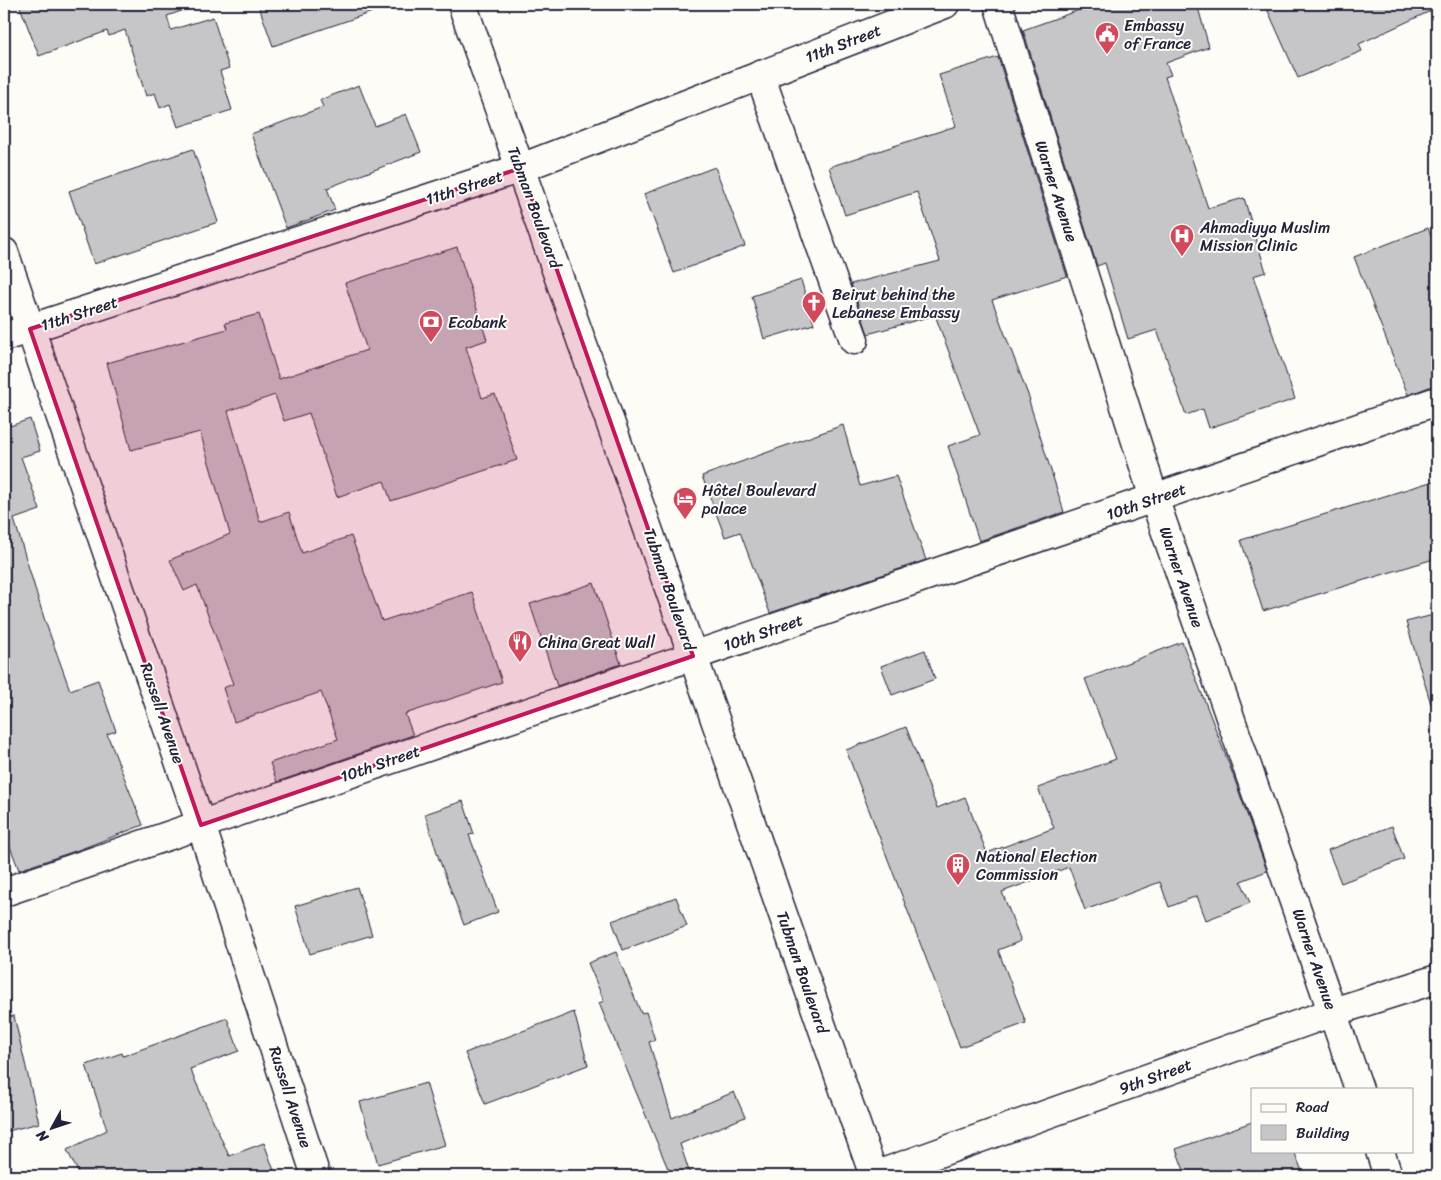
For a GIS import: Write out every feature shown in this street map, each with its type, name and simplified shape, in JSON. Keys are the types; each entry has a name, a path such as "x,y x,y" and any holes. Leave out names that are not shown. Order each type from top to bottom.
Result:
{"main road":[{"name":"Tubman Boulevard","path":"462,4 694,656 874,1176"},
{"name":"11th Street","path":"4,337 521,168 945,4"},
{"name":"Warner Avenue","path":"998,4 1154,498 1334,1012 1359,1088"},
{"path":"760,75 854,340"},
{"name":"Russell Avenue","path":"4,252 201,825 316,1176"},
{"name":"10th Street","path":"4,892 1437,401"},
{"name":"9th Street","path":"874,1176 1334,1012 1437,978"},
{"path":"1380,1152 1388,1176"}],"highlighted area":[{"path":"521,168 693,656 201,825 30,329"}],"building":[{"path":"19,4 190,4 190,8 167,16 171,30 213,17 229,68 220,71 232,110 178,127 170,104 160,108 155,93 146,96 125,30 109,36 107,31 39,56"},
{"path":"258,4 383,4 384,8 273,46"},
{"path":"1096,4 1197,4 1209,47 1166,63 1171,75 1165,77 1208,208 1244,198 1266,272 1253,276 1295,399 1209,428 1203,409 1186,415 1157,330 1128,339 1105,263 1097,266 1023,30"},
{"path":"1265,4 1437,4 1437,8 1359,44 1362,51 1298,78"},
{"path":"998,57 1067,276 992,300 1030,400 1064,512 979,541 948,446 980,435 935,315 868,334 851,284 940,261 917,192 845,215 829,167 956,126 939,75"},
{"path":"359,85 375,126 406,114 421,152 327,188 335,210 286,228 251,134 323,107 320,100"},
{"path":"193,149 218,222 94,264 69,191"},
{"path":"715,167 745,246 674,273 644,194"},
{"path":"1428,228 1437,251 1437,386 1408,395 1354,257"},
{"path":"457,247 487,340 466,347 482,398 495,394 517,460 391,501 384,481 337,497 309,413 284,421 275,395 228,411 260,522 289,512 302,553 351,536 382,621 472,592 502,682 405,714 413,735 277,782 270,763 338,739 321,692 234,722 223,688 233,684 197,585 184,591 170,560 230,534 200,432 131,450 107,363 227,329 225,323 259,314 279,379 367,350 345,283"},
{"path":"801,280 814,324 764,339 752,296"},
{"path":"7,417 10,426 30,419 40,451 21,457 40,510 14,519 44,618 70,690 98,680 116,731 107,734 143,825 19,870 4,831 4,418"},
{"path":"843,425 860,486 896,476 926,560 770,613 740,532 725,537 702,476"},
{"path":"1437,480 1437,558 1263,611 1241,540"},
{"path":"594,583 621,664 557,686 530,604"},
{"path":"1437,614 1437,703 1431,704 1406,622"},
{"path":"1182,642 1232,772 1267,871 1241,881 1250,903 1206,920 1197,896 1169,907 1160,882 1085,910 1069,867 1002,892 1021,941 998,950 1026,1023 960,1047 846,750 906,727 937,808 965,797 987,853 1054,828 1038,788 1116,759 1085,679"},
{"path":"925,650 935,679 892,695 881,666"},
{"path":"463,801 474,834 469,835 498,912 464,925 439,859 425,814"},
{"path":"1392,826 1404,859 1341,883 1328,850"},
{"path":"357,887 372,935 310,954 295,906"},
{"path":"676,897 687,926 623,950 612,921"},
{"path":"616,952 641,1013 646,1012 655,1040 649,1042 672,1118 734,1092 745,1117 680,1144 690,1174 671,1176 599,1003 604,1001 588,963"},
{"path":"574,1012 588,1065 485,1104 465,1053"},
{"path":"14,1016 39,1123 4,1132 4,1017"},
{"path":"227,1018 239,1051 190,1069 229,1156 264,1143 276,1176 80,1176 67,1150 107,1130 86,1065 122,1053 123,1056"},
{"path":"426,1083 445,1145 378,1164 360,1102"},
{"path":"1251,1122 1251,1152 1294,1152 1302,1171 1288,1176 1186,1176 1176,1149"}],"place":[{"name":"Embassy of France","path":"1107,55"},
{"name":"Ahmadiyya Muslim Mission Clinic","path":"1182,257"},
{"name":"Beirut behind the Lebanese Embassy","path":"814,324"},
{"name":"Ecobank","path":"431,343"},
{"name":"Hôtel Boulevard palace","path":"685,520"},
{"name":"China Great Wall","path":"520,663"},
{"name":"National Election Commission","path":"958,886"}]}
